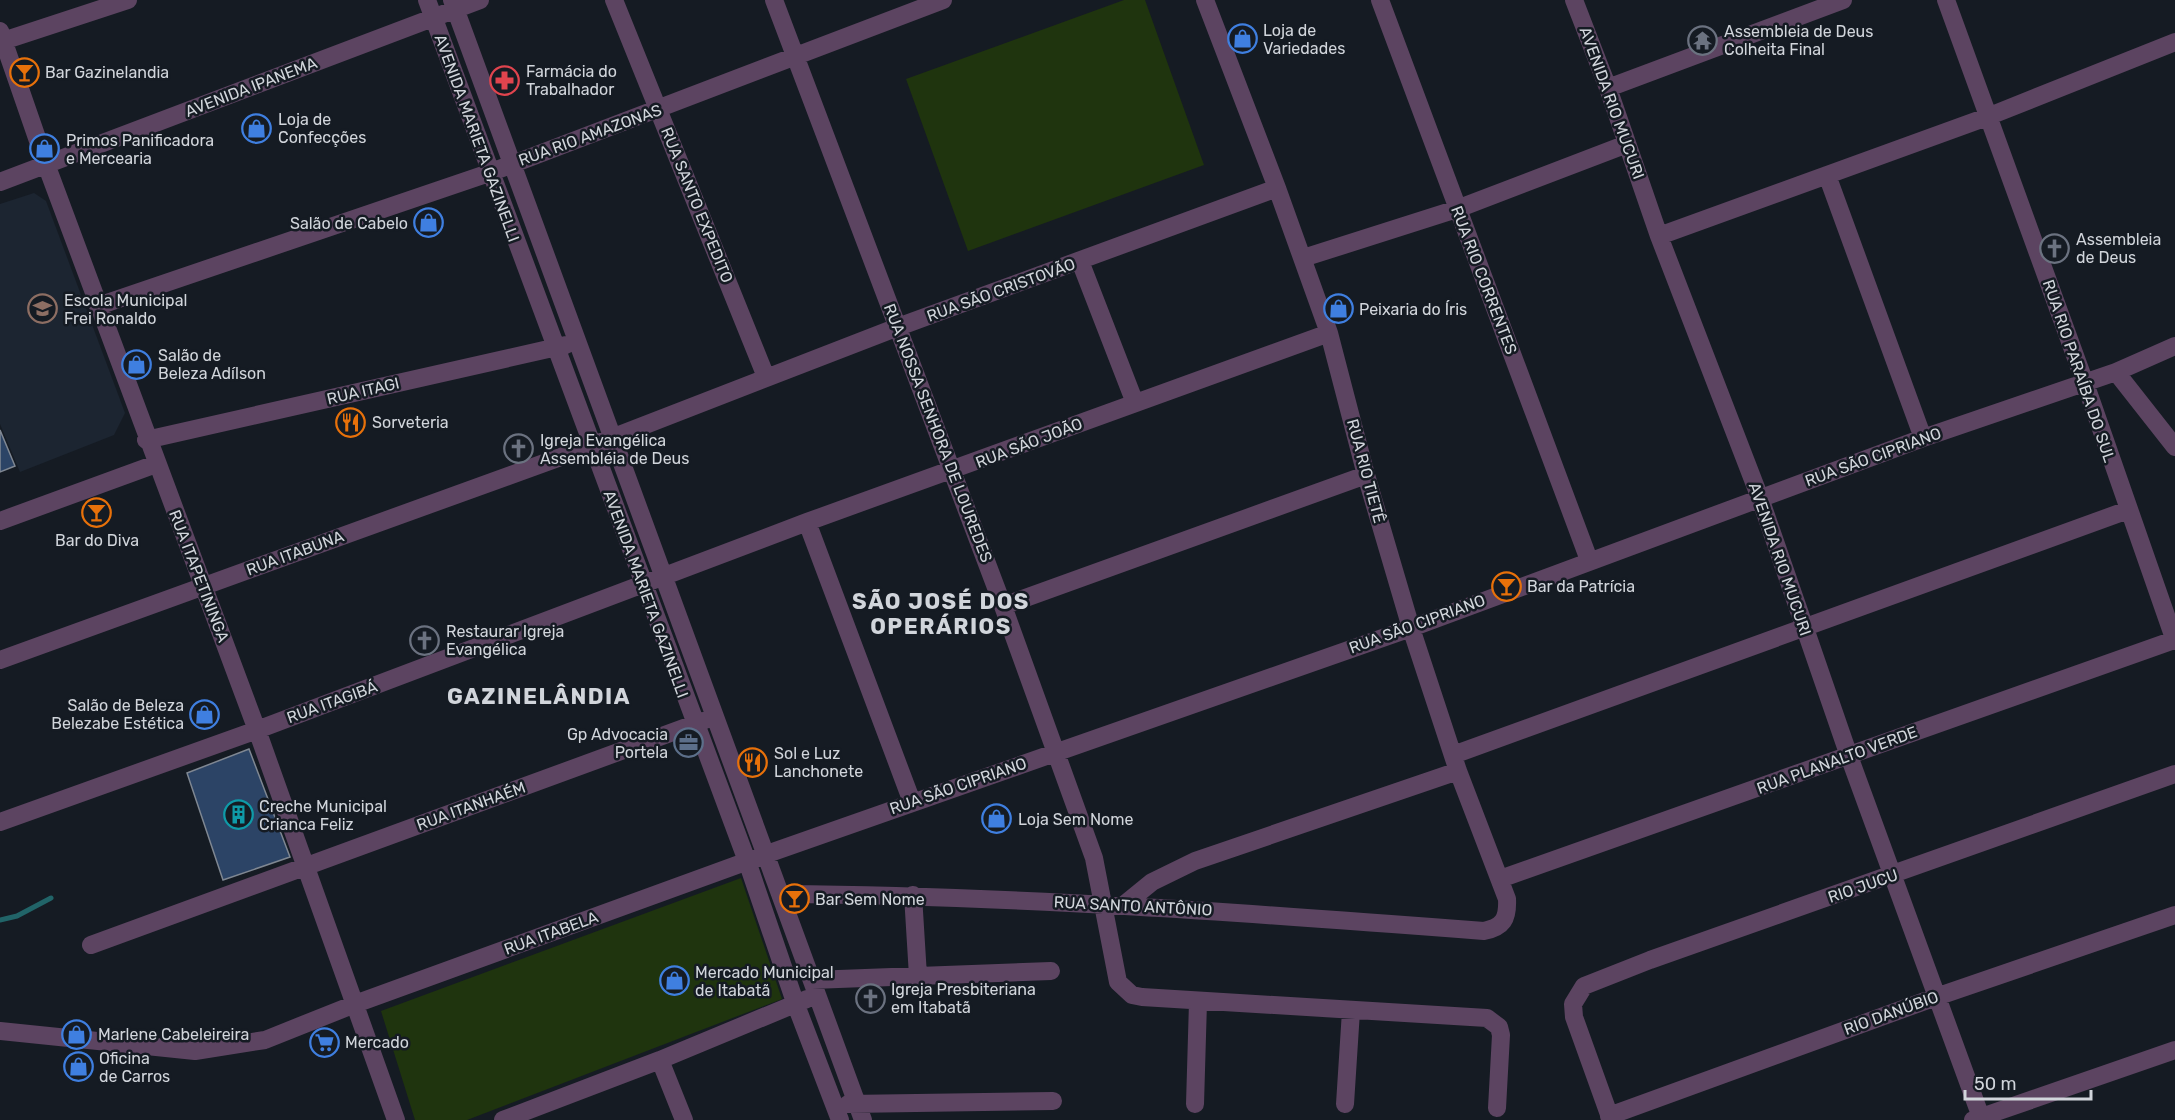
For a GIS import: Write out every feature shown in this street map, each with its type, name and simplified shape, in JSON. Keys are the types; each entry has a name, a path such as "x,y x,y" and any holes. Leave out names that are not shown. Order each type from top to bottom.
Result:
{"street":[{"path":"1,38 128,0"},
{"name":"AVENIDA MARIETA GAZINELLI","path":"427,0 489,173 747,861 796,1005 837,1112"},
{"name":"AVENIDA IPANEMA","path":"0,182 432,18 454,4 480,0"},
{"name":"RUA SANTO EXPEDITO","path":"615,0 766,377"},
{"name":"RUA NOSSA SENHORA DE LOUREDES","path":"774,0 1003,606 1094,858 1118,982 1125,991 1142,998 1494,1021 1501,1035 1497,1108"},
{"name":"RUA RIO AMAZONAS","path":"98,306 489,173 795,57 914,5 943,0"},
{"name":"RUA RIO TIETÊ","path":"1205,0 1278,188 1329,333 1366,475 1411,627 1456,763 1500,879 1508,912 1498,928 1484,931"},
{"name":"RUA RIO CORRENTES","path":"1380,0 1589,560"},
{"name":"AVENIDA RIO MUCURI","path":"1574,0 1608,88 1659,236 1760,498 1849,756 1979,1119"},
{"path":"1608,88 1843,0"},
{"name":"RUA RIO PARAÍBA DO SUL","path":"1946,0 2085,383 2175,640"},
{"name":"AVENIDA MARIETA GAZINELLI","path":"454,4 580,342 663,578 783,894 814,988 860,1112"},
{"name":"RUA ITAPETININGA","path":"1,38 146,440 204,586 257,730 396,1120"},
{"path":"1659,236 1987,117 2175,42"},
{"path":"1303,258 1457,209 1627,144"},
{"path":"1827,174 1923,438"},
{"name":"RUA SÃO CRISTOVÃO","path":"591,446 898,327 1278,188"},
{"path":"1080,261 1135,403"},
{"name":"RUA SÃO JOÃO","path":"663,578 807,522 952,472 1329,333"},
{"name":"RUA ITAGI","path":"146,440 580,342"},
{"name":"RUA SÃO CIPRIANO","path":"747,861 1411,627 1923,438 2116,372 2175,345"},
{"path":"2116,372 2175,447"},
{"name":"RUA ITABUNA","path":"0,660 591,446"},
{"path":"0,521 156,464"},
{"path":"1003,606 1366,475"},
{"path":"1125,904 1152,882 1195,861 1456,763 1804,626 2128,510"},
{"path":"807,522 912,802"},
{"name":"RUA ITAGIBÁ","path":"0,822 257,730 663,578"},
{"name":"RUA PLANALTO VERDE","path":"1500,879 2175,640"},
{"name":"RUA ITANHAÉM","path":"91,945 715,716"},
{"name":"RIO JUCU","path":"1610,1118 1574,1017 1573,1005 1584,986 1650,960 2175,774"},
{"name":"RUA ITABELA","path":"0,1031 195,1051 265,1040 355,1004 747,861"},
{"name":"RUA SANTO ANTÔNIO","path":"783,894 913,895 1125,904 1484,931"},
{"path":"913,895 918,976"},
{"name":"RIO DANÚBIO","path":"1610,1118 1936,997 2175,915"},
{"path":"503,1120 531,1115 796,1005 814,988 918,976 1051,971"},
{"path":"1195,1104 1198,1002"},
{"path":"1345,1104 1351,1011"},
{"path":"1979,1119 2175,1050"},
{"path":"660,1060 684,1120"},
{"path":"837,1112 1053,1101"}],"shaded area":[{"name":"Escola Municipal Frei Ronaldo","path":"34,193 46,201 125,413 114,435 20,472 0,424 0,204"}],"green space":[{"path":"1124,0 1145,0 1204,165 968,251 906,79"},
{"path":"741,878 782,999 467,1120 415,1120 381,1011"}],"building":[{"path":"0,430 15,466 0,472"},
{"name":"Creche Municipal Crianca Feliz","path":"249,749 290,857 223,880 187,773"}],"waterway":[{"path":"0,920 17,916 51,898"}],"place":[{"name":"Loja de Variedades","path":"1242,39"},
{"name":"Assembleia de Deus Colheita Final","path":"1703,40"},
{"name":"Bar Gazinelandia","path":"24,72"},
{"name":"Farmácia do Trabalhador","path":"505,80"},
{"name":"Loja de Confecções","path":"257,128"},
{"name":"Primos Panificadora e Mercearia","path":"45,149"},
{"name":"Salão de Cabelo","path":"429,223"},
{"name":"Assembleia de Deus","path":"2055,248"},
{"name":"Escola Municipal Frei Ronaldo","path":"43,309"},
{"name":"Peixaria do Íris","path":"1338,309"},
{"name":"Salão de Beleza Adílson","path":"137,364"},
{"name":"Sorveteria","path":"351,422"},
{"name":"Igreja Evangélica Assembléia de Deus","path":"519,449"},
{"name":"Bar do Diva","path":"97,512"},
{"name":"Bar da Patrícia","path":"1506,586"},
{"name":"Restaurar Igreja Evangélica","path":"425,640"},
{"name":"Salão de Beleza Belezabe Estética","path":"205,714"},
{"name":"Gp Advocacia Portela","path":"689,743"},
{"name":"Sol e Luz Lanchonete","path":"753,762"},
{"name":"Creche Municipal Crianca Feliz","path":"238,815"},
{"name":"Loja Sem Nome","path":"997,819"},
{"name":"Bar Sem Nome","path":"794,899"},
{"name":"Mercado Municipal de Itabatã","path":"674,981"},
{"name":"Igreja Presbiteriana em Itabatã","path":"870,998"},
{"name":"Marlene Cabeleireira","path":"77,1034"},
{"name":"Mercado","path":"324,1042"},
{"name":"Oficina de Carros","path":"78,1067"}],"district":[{"name":"SÃO JOSÉ DOS OPERÁRIOS","path":"941,614"},
{"name":"GAZINELÂNDIA","path":"539,696"}]}
